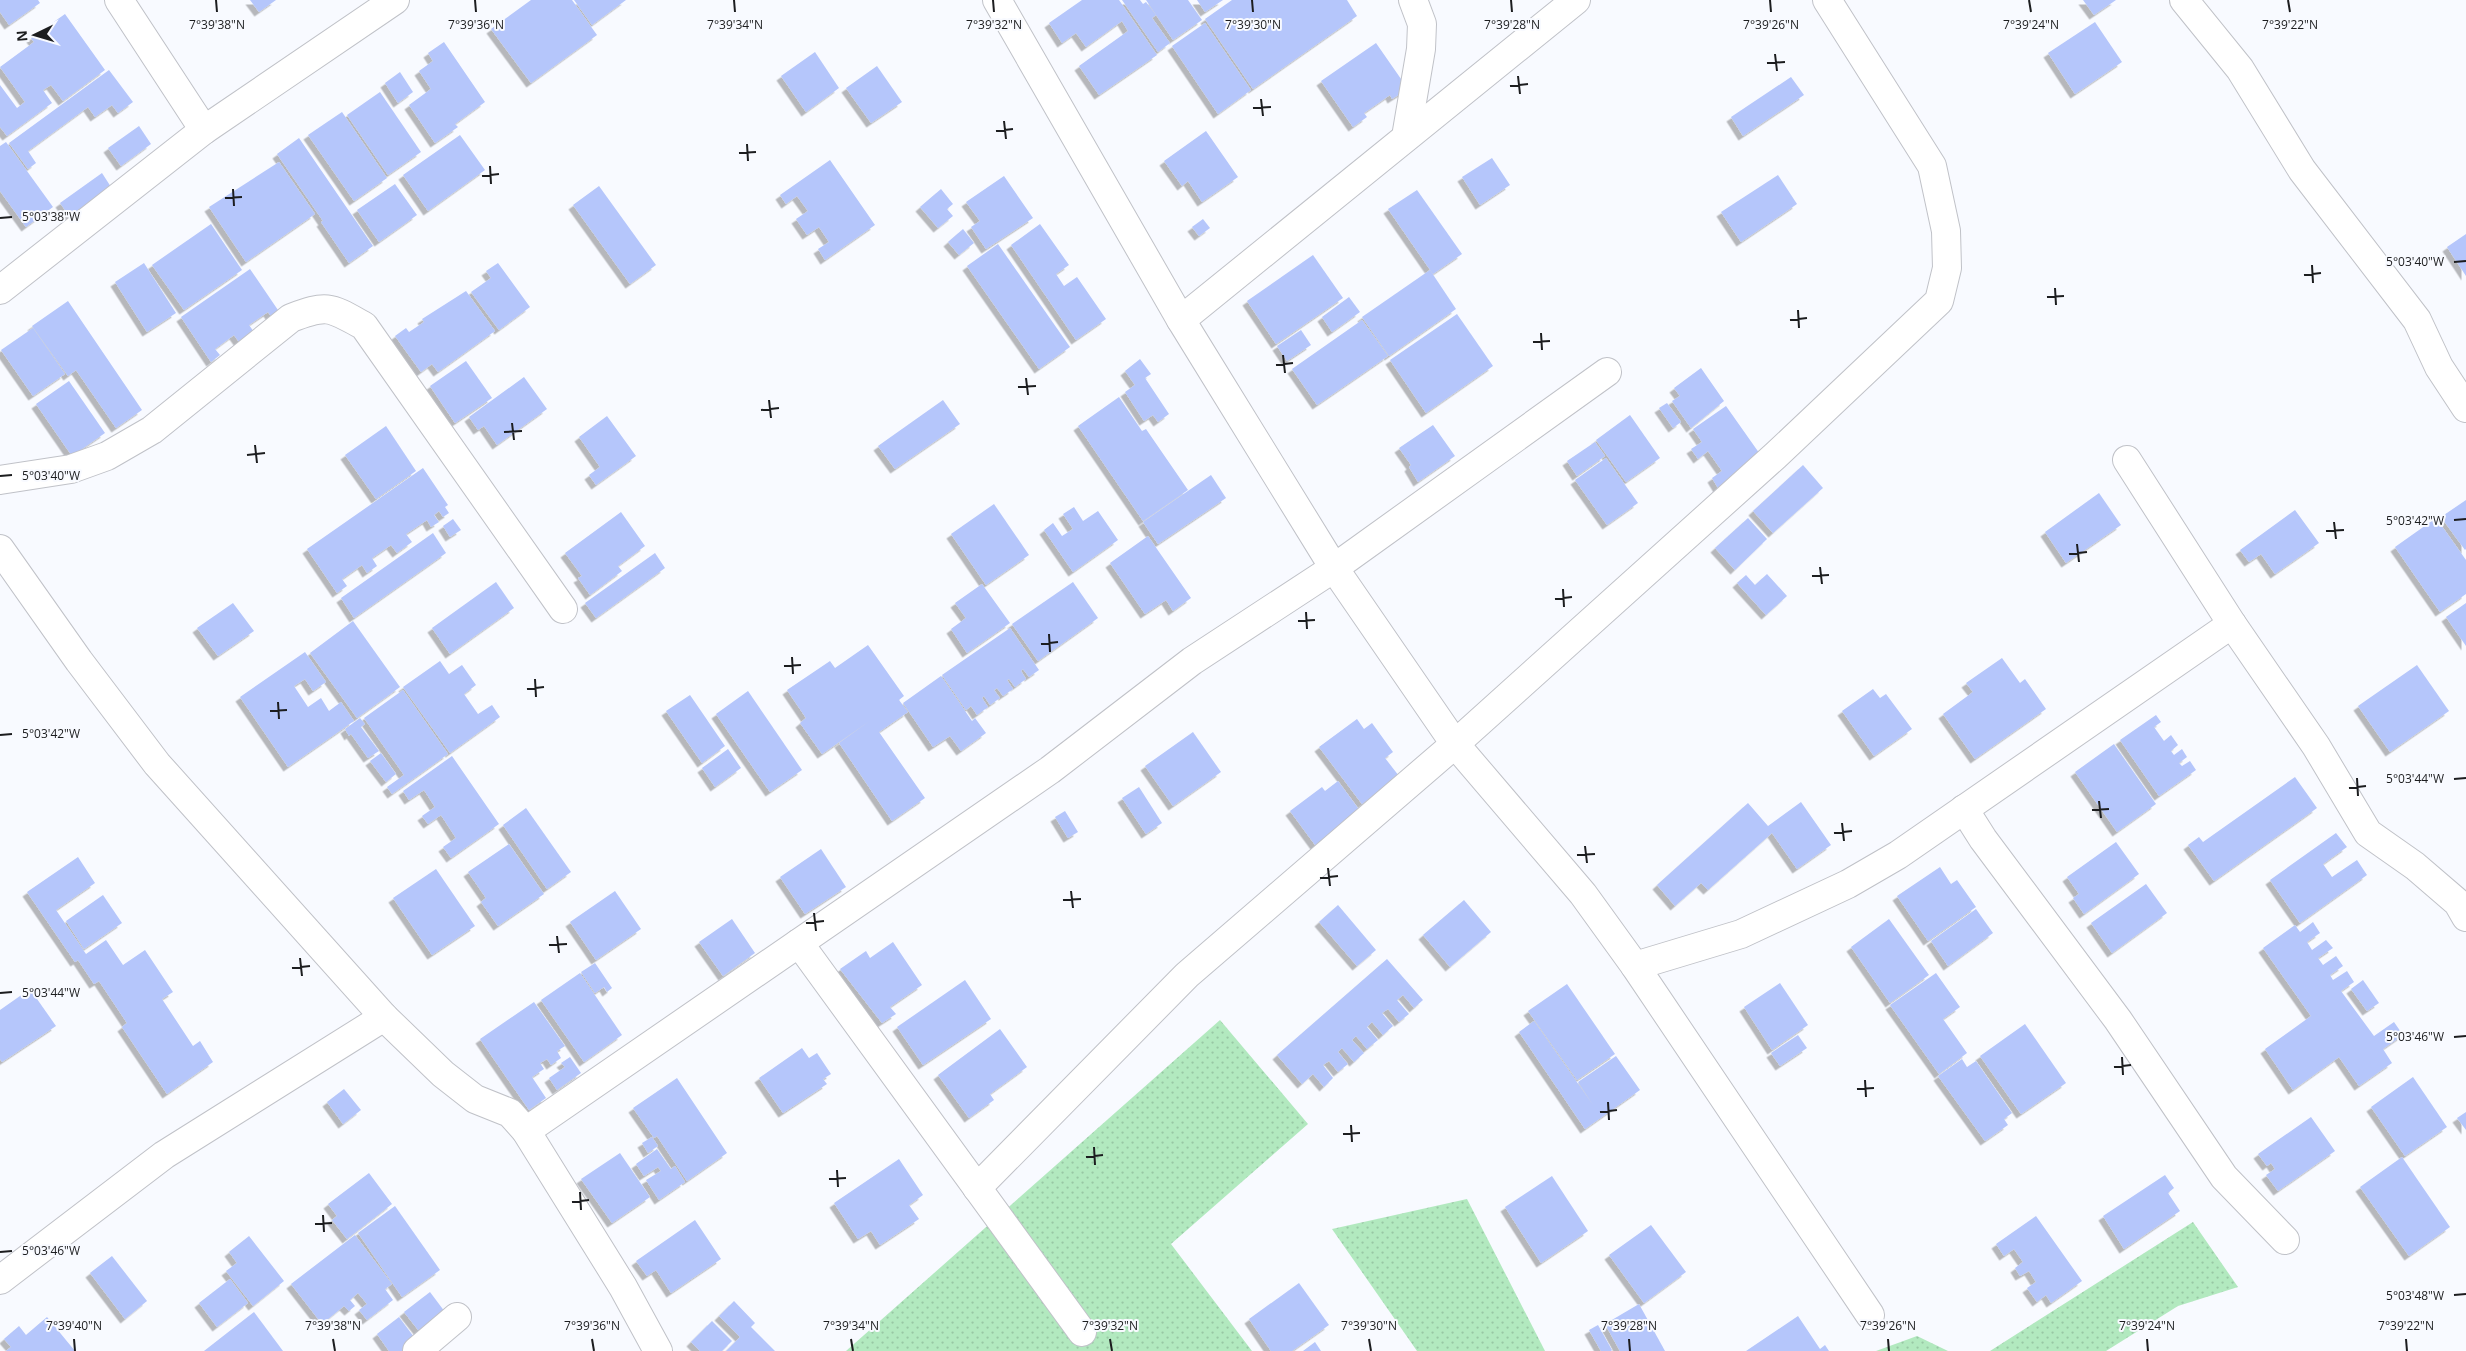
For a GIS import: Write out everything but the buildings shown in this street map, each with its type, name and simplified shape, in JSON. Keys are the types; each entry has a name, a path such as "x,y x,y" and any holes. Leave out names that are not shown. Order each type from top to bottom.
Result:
{"street":[{"path":"119,0 204,130"},
{"path":"0,290 204,130 395,0"},
{"path":"997,0 1181,320 1334,568 1455,744 1583,894 1634,966 1870,1315"},
{"path":"1406,137 1421,49 1422,24 1413,0"},
{"path":"1181,320 1576,0"},
{"path":"977,1188 1187,975 1455,744 1775,456 1939,301 1947,268 1946,231 1932,166 1827,0"},
{"path":"2184,0 2240,69 2302,170 2417,320 2439,367 2466,408"},
{"path":"0,480 71,469 107,456 152,430 290,318 317,308 336,310 364,326 563,609"},
{"path":"526,1131 1050,770 1192,660 1334,568 1607,372"},
{"path":"2127,460 2232,624 2316,746 2368,832 2415,866 2458,903 2466,917"},
{"path":"0,549 80,661 158,764 384,1017 443,1074 476,1099 510,1113 526,1131 623,1287 658,1351"},
{"path":"1634,966 1741,934 1830,892 1898,855 2232,624"},
{"path":"1964,809 1983,839 2118,1020 2224,1177 2285,1240"},
{"path":"799,943 1082,1332"},
{"path":"0,1280 164,1155 384,1017"},
{"path":"417,1351 457,1317"}],"green space":[{"path":"1220,1020 1308,1124 1171,1244 1252,1351 846,1351"},
{"path":"1467,1199 1545,1351 1417,1351 1332,1229"},
{"path":"2193,1222 2238,1287 2178,1306 2106,1351 1990,1351"},
{"path":"1917,1336 1948,1351 1876,1351"}]}
